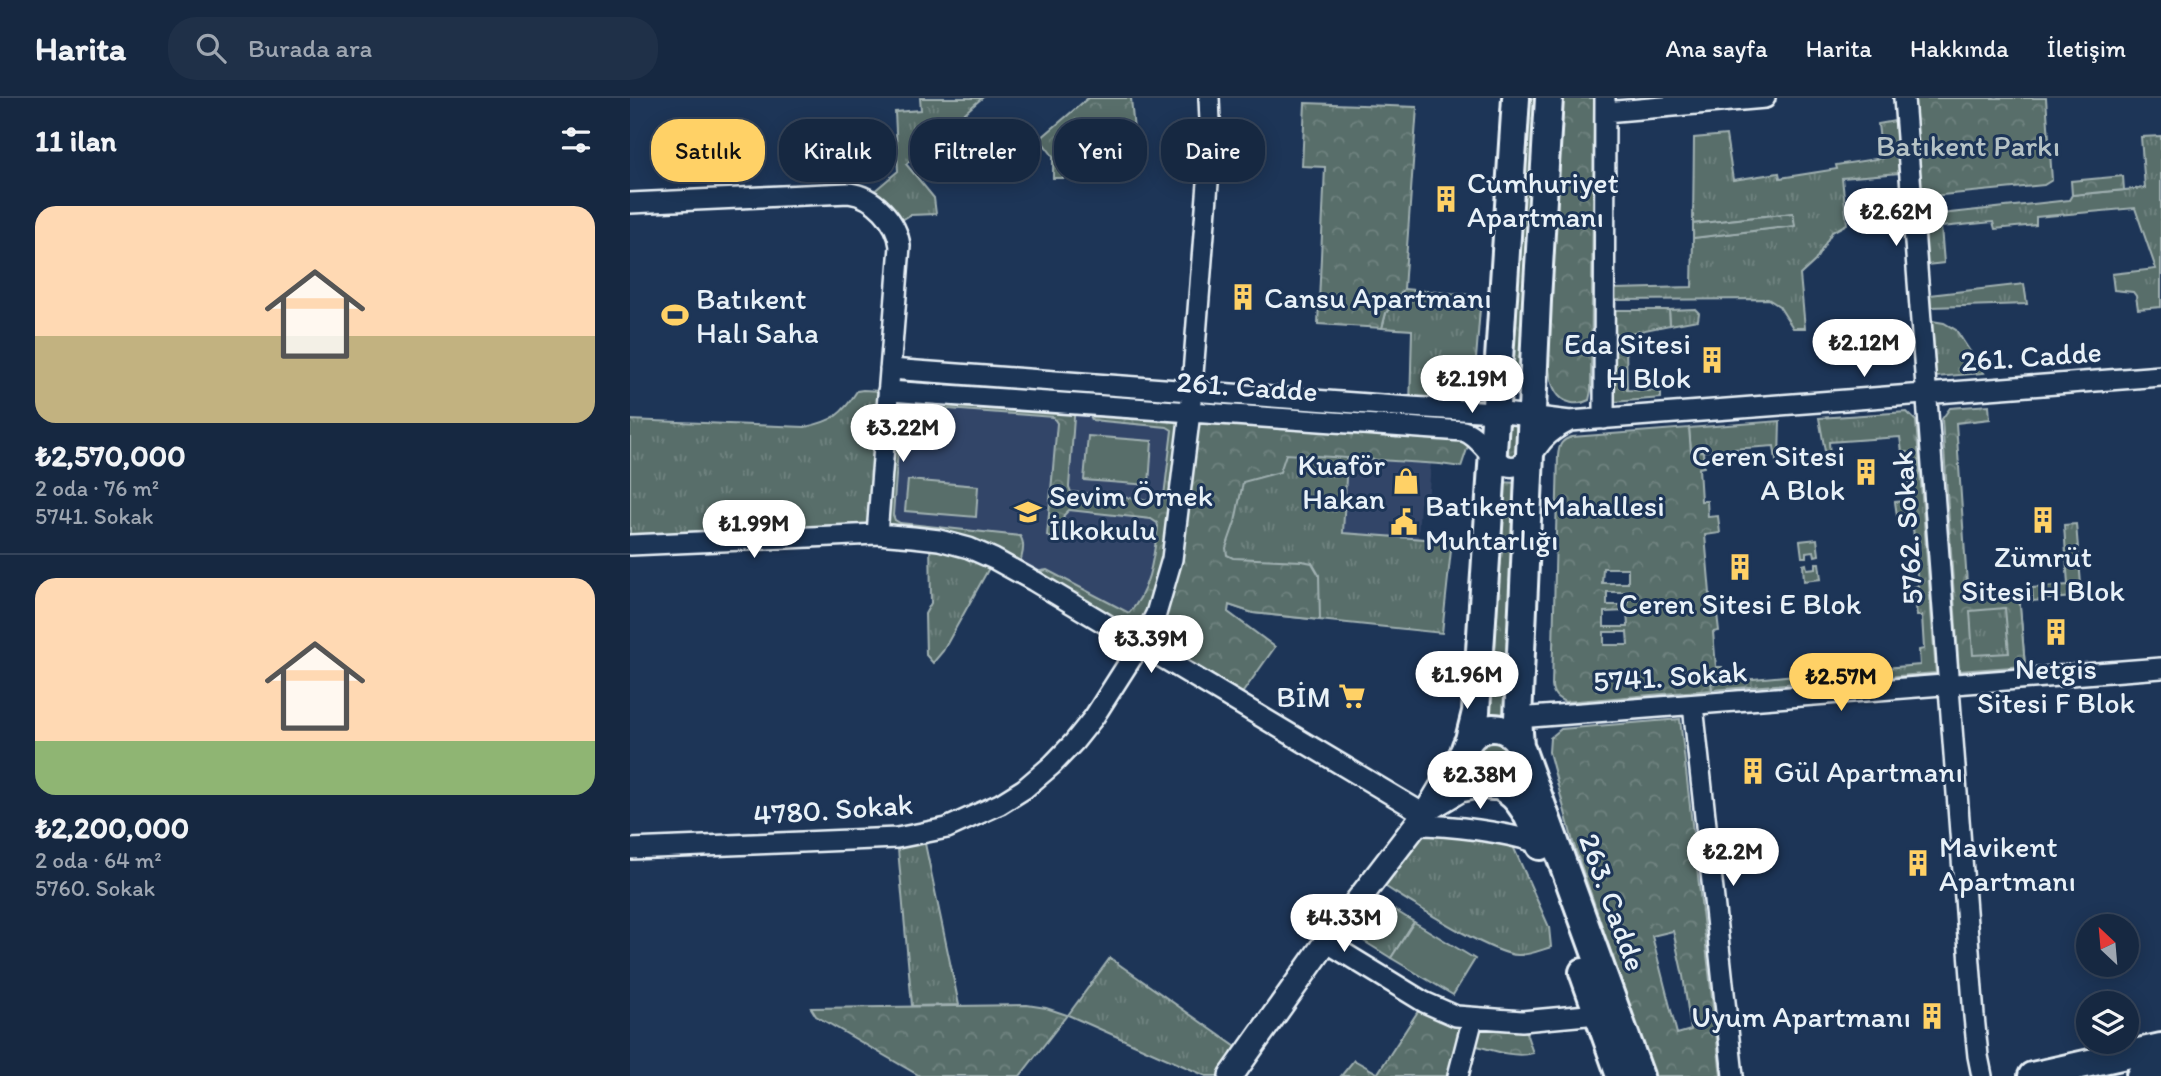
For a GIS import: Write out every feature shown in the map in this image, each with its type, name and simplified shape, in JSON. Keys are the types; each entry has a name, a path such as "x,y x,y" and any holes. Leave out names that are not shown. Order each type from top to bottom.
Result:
{"main road":[{"path":"1516,98 1476,712 1463,759 1471,778 1508,791 1521,805 1538,843 1620,1076"},
{"name":"263. Cadde","path":"1549,98 1518,718 1521,749 1640,1076"},
{"path":"1466,744 1476,733 1496,727 1513,735 1521,749 1522,760 1515,777 1491,785"},
{"path":"2032,1076 2161,1047"},
{"path":"2140,1076 2161,1071"}],"street":[{"name":"4780. Sokak","path":"630,849 897,838 947,828 1000,804 1024,789 1052,765 1094,717 1140,645 1163,596 1172,559 1190,412 1211,145 1209,98"},
{"path":"1604,419 1605,105 1765,98"},
{"name":"5762. Sokak","path":"1904,98 1975,1038 1982,1076"},
{"path":"630,202 855,193 866,198 888,217 897,229 899,237 877,534"},
{"name":"261. Cadde","path":"890,369 1496,412 1570,421 2161,376"},
{"name":"261. Cadde","path":"888,391 1463,431 1477,438 1493,456"},
{"path":"1493,456 1509,466 1523,463 1550,433 1570,421"},
{"path":"630,545 877,534 939,540 981,553 1140,645 1437,826 1506,835 1538,843"},
{"name":"5741. Sokak","path":"1518,718 2161,668"},
{"path":"1693,705 1733,1076"},
{"path":"1231,1076 1326,942 1422,816 1466,744"},
{"path":"1422,816 1460,790 1491,785"},
{"path":"1326,942 1437,1009 1457,1016 1522,1021 1598,1014"},
{"path":"1458,1076 1473,1018"}],"shaded area":[{"name":"Sevim Örnek İlkokulu","path":"888,391 1190,412 1140,645 994,559 877,534"},
{"path":"1346,458 1431,463 1428,503 1420,503 1418,538 1342,533"}],"green space":[{"path":"920,98 982,98 958,119 910,119 910,161 906,164 910,169 910,182 921,182 934,198 936,214 910,215 894,225 866,198 885,182 896,182 898,171 895,112 921,110"},
{"path":"1088,98 1131,98 1133,119 1063,119"},
{"path":"1525,98 1542,98 1524,390 1519,393 1509,390"},
{"path":"1558,98 1594,98 1591,391 1589,400 1580,403 1571,403 1559,396 1551,380 1549,366 1550,249"},
{"name":"Batıkent Parkı","path":"1914,98 2046,98 2052,180 2044,185 1922,197"},
{"path":"1305,103 1417,107 1404,289 1386,313 1382,328 1318,324 1325,167 1302,166"},
{"path":"1895,121 1899,173 1842,178 1847,224 1832,232 1815,261 1800,275 1805,328 1793,328 1779,306 1768,299 1615,300 1615,289 1692,287 1693,238 1794,226 1793,213 1693,224 1694,138 1726,135 1733,180 1779,173 1780,178 1837,169 1836,165 1882,158 1878,124"},
{"path":"1054,127 1054,178 1053,156 1040,139"},
{"path":"2161,136 2161,307 2138,309 2133,292 2114,290 2112,274 2156,269 2135,208 2036,217 2036,225 1995,229 1993,222 1941,227 1944,263 1927,265 1923,216 2069,200 2072,195 2145,188 2141,137"},
{"path":"2123,176 2124,190 2072,195 2071,181"},
{"path":"1793,213 1795,226 1693,238 1693,224"},
{"path":"2024,284 2027,304 1931,307 1930,295"},
{"path":"1404,289 1481,296 1472,410 1410,407 1412,330 1382,328 1386,313"},
{"path":"1695,309 1699,313 1698,320 1670,325 1669,310"},
{"path":"1614,310 1669,310 1670,325 1630,333 1626,345 1627,390 1658,391 1661,398 1614,402"},
{"path":"1932,321 1944,323 1956,330 1984,373 1936,377"},
{"path":"857,391 880,391 868,521 865,525 630,536 630,420 805,427 836,416"},
{"path":"888,391 1075,404 1069,487 1071,492 1157,501 1164,496 1172,430 1167,427 1092,420 1090,405 1463,431 1469,443 1461,467 1286,454 1280,472 1243,482 1235,522 1226,548 1227,555 1233,558 1312,563 1319,575 1320,620 1253,613 1229,605 1228,612 1275,647 1236,702 1034,581 1041,571 1047,570 1129,613 1146,584 1158,526 1151,519 1069,510 1064,515 1060,538 1055,540 1047,536 1057,423 1053,417 909,406 901,410 893,515 895,520 900,523 1020,536 1023,549 1016,571 994,559 877,534"},
{"path":"1989,405 1990,419 1956,423 1968,598 2019,594 2025,666 1959,671 1942,419 1950,408","holes":["2005,608 2009,653 1973,655 1970,611"]},
{"path":"1190,412 1349,423 1343,533 1452,541 1442,633 1253,613 1229,605"},
{"path":"1907,412 1916,421 1936,673 1861,679 1860,670 1920,665 1919,650 1924,649 1922,616 1917,616 1914,587 1918,586 1912,515 1897,516 1895,502 1905,501 1904,487 1909,486 1907,452 1902,452 1900,437 1829,442 1830,457 1826,457 1819,418"},
{"path":"1512,421 1520,425 1519,456 1514,460 1506,456 1507,423"},
{"path":"1780,421 1779,461 1776,461 1774,446 1691,452 1689,428"},
{"path":"1689,428 1691,452 1703,451 1704,467 1699,468 1701,501 1707,501 1708,517 1718,516 1720,533 1705,535 1711,605 1716,605 1719,631 1713,632 1716,667 1722,667 1723,682 1711,683 1712,690 1565,702 1554,694 1552,686 1558,456 1561,444 1572,437","holes":["1603,568 1628,568 1628,583 1602,583","1607,592 1628,592 1628,605 1607,605","1627,611 1628,627 1604,627 1604,612","1604,632 1627,632 1628,645 1604,645"]},
{"path":"1088,436 1152,441 1149,485 1084,480"},
{"path":"908,480 978,486 976,517 905,511"},
{"path":"1498,482 1521,483 1507,714 1503,719 1495,720 1487,717"},
{"path":"2076,524 2082,596 2033,601 2032,588 2068,585 2064,525"},
{"path":"930,539 994,559 943,651 933,663 926,655 925,614 931,603"},
{"path":"1817,539 1819,555 1815,556 1814,551 1806,552 1806,557 1802,557 1800,541"},
{"path":"1816,563 1819,563 1821,579 1804,581 1803,565 1806,564 1807,569 1816,568"},
{"path":"2019,594 2025,666 1959,671 1954,599"},
{"path":"1794,660 1797,660 1799,683 1712,690 1711,683 1795,675"},
{"path":"1680,719 1721,1076 1654,1076 1573,842 1549,752 1550,738 1561,729","holes":["1673,931 1691,1030 1677,1034 1652,936"]},
{"path":"1493,741 1504,745 1508,756 1504,767 1493,771 1482,767 1478,756 1482,745"},
{"path":"1425,830 1513,846 1549,927 1551,947 1522,955 1505,952 1450,926 1381,884"},
{"path":"923,834 959,1005 912,1006 897,838"},
{"path":"1385,904 1414,922 1391,958 1362,940"},
{"path":"1414,922 1475,959 1453,995 1391,958"},
{"path":"1110,958 1246,1054 1230,1076 1206,1076 1068,1015"},
{"path":"1424,1002 1522,1021 1533,1053 1508,1054 1467,1043 1461,1076 1376,1076"},
{"path":"1027,1005 1067,1015 1020,1076 920,1076 816,1016 811,1008"},
{"path":"1354,1060 1377,1073 1376,1076 1341,1076"}],"place":[{"name":"Cumhuriyet Apartmanı","path":"1446,199"},
{"name":"Cansu Apartmanı","path":"1243,297"},
{"name":"Batıkent Halı Saha","path":"675,315"},
{"name":"Eda Sitesi H Blok","path":"1712,360"},
{"name":"Ceren Sitesi A Blok","path":"1866,472"},
{"name":"Kuaför Hakan","path":"1406,481"},
{"name":"Sevim Örnek İlkokulu","path":"1028,512"},
{"name":"Zümrüt Sitesi H Blok","path":"2043,520"},
{"name":"Batıkent Mahallesi Muhtarlığı","path":"1404,522"},
{"name":"Ceren Sitesi E Blok","path":"1740,567"},
{"name":"Netgis Sitesi F Blok","path":"2056,632"},
{"name":"BİM","path":"1352,696"},
{"name":"Gül Apartmanı","path":"1753,771"},
{"name":"Mavikent Apartmanı","path":"1918,863"},
{"name":"Uyum Apartmanı","path":"1932,1016"}]}
